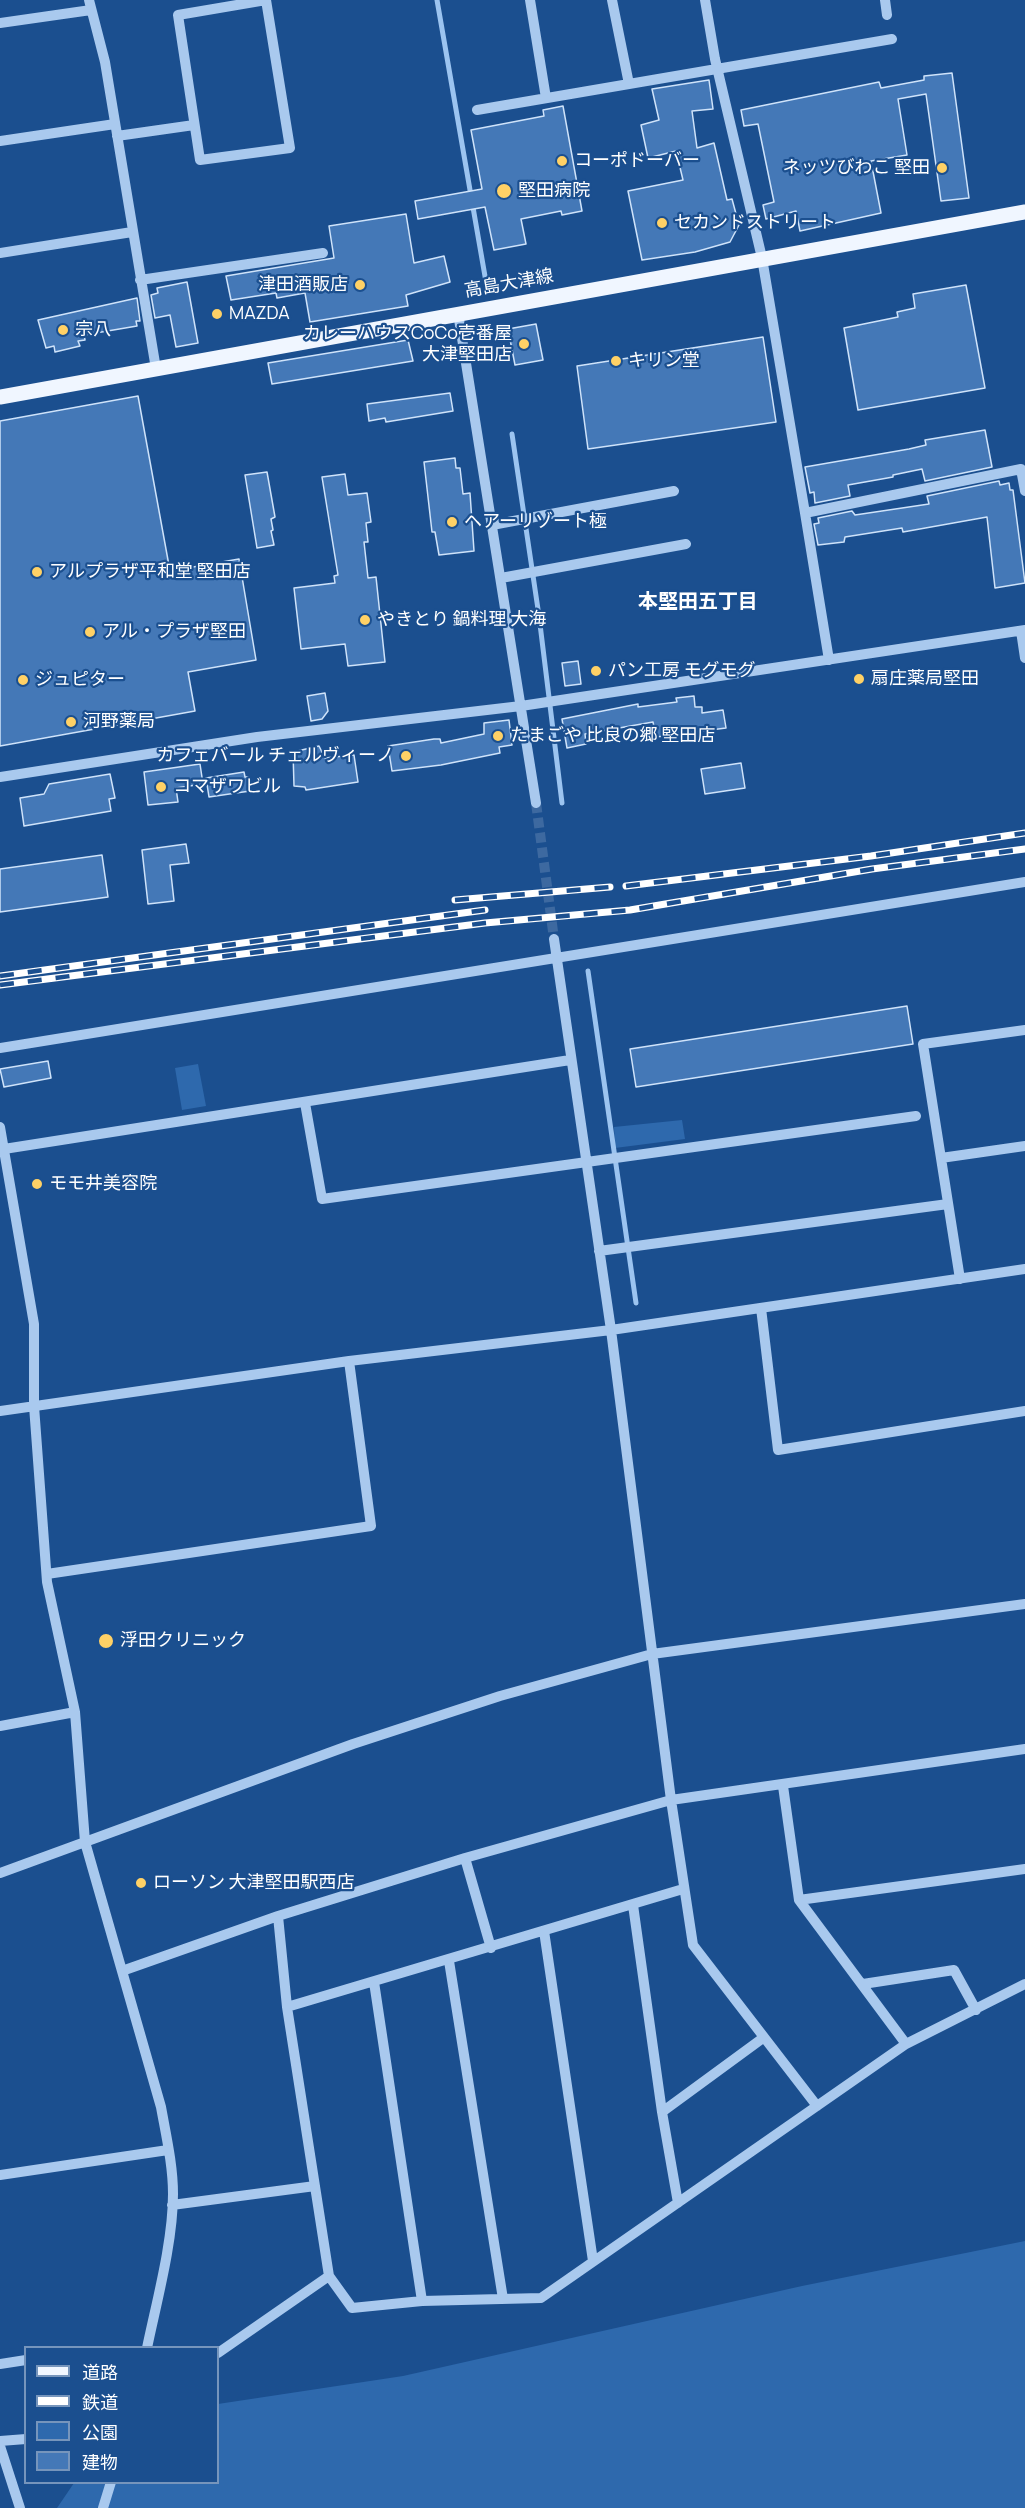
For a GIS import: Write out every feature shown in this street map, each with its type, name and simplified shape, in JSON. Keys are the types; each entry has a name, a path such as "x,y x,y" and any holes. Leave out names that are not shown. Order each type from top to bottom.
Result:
{"main road":[{"name":"高島大津線","path":"0,397 1025,212"}],"street":[{"path":"266,0 290,148 200,160 194,125 178,15 266,0"},
{"path":"530,0 546,98"},
{"path":"612,0 629,84"},
{"path":"705,0 718,69 762,258 829,660"},
{"path":"885,0 887,15"},
{"path":"0,23 90,5 105,62 156,369"},
{"path":"477,110 892,39"},
{"path":"0,141 115,124"},
{"path":"117,136 194,125"},
{"path":"0,253 132,232"},
{"path":"140,280 323,253"},
{"path":"458,313 536,803"},
{"path":"805,513 1021,469 1025,491"},
{"path":"492,525 674,490"},
{"path":"501,578 686,544"},
{"path":"0,777 257,737 521,706 1023,631 1025,658"},
{"path":"0,1048 1025,882"},
{"path":"554,939 611,1330 651,1654 683,1889 693,1945 817,2106"},
{"path":"960,1279 923,1044 1025,1029"},
{"path":"4,1149 570,1060"},
{"path":"305,1103 322,1199 586,1164 916,1116"},
{"path":"0,1127 34,1324 34,1406 47,1574 75,1712 85,1842 161,2107 168,2150 172,2205 163,2273 147,2346"},
{"path":"941,1158 1025,1146"},
{"path":"599,1251 948,1204"},
{"path":"0,1411 349,1361 611,1330 1025,1269"},
{"path":"761,1308 778,1450 1025,1412"},
{"path":"47,1574 371,1526 349,1361"},
{"path":"0,1873 352,1744 500,1696 651,1654 1025,1604"},
{"path":"0,1726 75,1712"},
{"path":"122,1971 278,1916 465,1858 671,1800 783,1786 1025,1749"},
{"path":"783,1786 799,1900 906,2044"},
{"path":"465,1858 491,1948"},
{"path":"799,1900 1025,1869"},
{"path":"288,2007 449,1961 683,1889"},
{"path":"633,1905 662,2112 678,2203"},
{"path":"278,1916 288,2007 329,2276 352,2308 422,2301 541,2298 906,2044 1025,1984"},
{"path":"544,1930 593,2261"},
{"path":"449,1961 503,2299"},
{"path":"863,1984 954,1970 976,2010"},
{"path":"374,1982 422,2301"},
{"path":"662,2112 763,2038"},
{"path":"0,2175 168,2150"},
{"path":"172,2205 315,2186"},
{"path":"219,2352 329,2276"},
{"path":"0,2364 24,2360"},
{"path":"20,2508 0,2444 24,2439"},
{"path":"103,2508 110,2484"}],"green space":[{"path":"198,1064 206,1106 182,1110 175,1068"},
{"path":"682,1120 685,1139 615,1148 614,1127"},
{"path":"1025,2241 1025,2508 57,2508 73,2484 219,2484 219,2404 403,2376 802,2286"}],"building":[{"path":"952,73 969,198 941,201 926,94 898,99 907,155 871,161 881,213 800,231 796,211 766,219 763,205 774,202 758,124 744,126 741,110 879,82 881,88 924,80 924,76"},
{"path":"709,80 713,109 692,111 697,148 714,143 727,200 732,199 739,225 730,242 695,252 642,260 628,191 683,180 676,151 648,158 641,125 659,120 652,89"},
{"path":"563,106 582,211 562,215 561,211 521,219 526,244 494,250 485,207 418,219 415,201 482,189 471,130 544,116 543,110"},
{"path":"406,214 414,263 444,256 450,282 406,295 408,306 310,322 305,293 277,298 276,293 231,300 226,276 334,258 329,226"},
{"path":"187,282 198,343 176,347 170,315 155,318 151,295 158,293 157,288"},
{"path":"966,285 985,388 858,410 844,328 898,317 897,312 915,308 913,294"},
{"path":"137,298 140,321 136,321 137,326 84,335 85,340 78,341 80,346 55,352 54,346 46,348 38,320"},
{"path":"536,324 543,360 515,365 508,329"},
{"path":"763,337 776,422 588,449 577,366"},
{"path":"408,340 413,361 272,384 268,363"},
{"path":"450,393 453,411 386,422 385,418 369,421 367,404"},
{"name":"アル・プラザ堅田","path":"138,396 170,571 239,559 256,660 188,672 195,711 0,746 0,421"},
{"path":"985,430 992,467 925,481 922,469 848,485 850,496 815,503 814,492 810,493 805,467 909,449 926,445 925,440"},
{"path":"455,458 456,468 460,468 463,494 470,493 474,551 439,555 435,532 432,532 424,462"},
{"path":"267,472 275,517 271,519 274,545 257,548 245,475"},
{"path":"345,474 348,495 367,493 371,522 366,523 368,542 364,542 368,578 376,577 385,662 348,666 345,644 301,649 294,588 335,583 334,576 338,575 322,477"},
{"path":"999,481 1000,485 1009,483 1010,490 1013,490 1025,583 995,588 987,517 903,532 902,528 845,537 844,542 818,545 814,524 819,523 818,518 852,511 855,515 929,504 927,496"},
{"path":"578,661 581,684 565,686 562,663"},
{"path":"325,693 328,711 322,719 311,721 307,696"},
{"path":"694,696 695,707 702,707 702,713 723,710 726,728 656,737 653,722 585,734 586,744 567,748 562,719 638,704 638,707 677,702 676,698"},
{"path":"509,720 512,745 499,747 500,753 441,765 392,771 388,746 434,739 440,739 441,743 484,734 484,723"},
{"path":"319,746 325,758 354,755 358,782 306,790 305,787 294,786 293,752"},
{"path":"741,763 745,788 705,794 701,769"},
{"name":"コマザワビル","path":"200,764 203,784 176,788 178,802 148,805 144,772"},
{"path":"244,772 245,777 248,777 250,791 209,797 206,778"},
{"path":"110,774 115,798 109,799 111,811 24,826 20,798 44,794 49,784"},
{"path":"186,844 189,863 170,865 174,901 148,904 142,850"},
{"path":"102,855 108,897 0,912 0,869"},
{"path":"907,1006 913,1044 636,1087 630,1049"},
{"path":"48,1061 51,1078 4,1087 0,1069"}],"waterway":[{"path":"437,0 486,282"},
{"path":"512,434 539,616 562,803"},
{"path":"588,971 636,1303"}],"tunnel":[{"path":"536,803 554,939"}],"railway":[{"path":"626,886 871,856 1025,833"},
{"path":"0,985 485,923 630,910 872,869 1025,849"},
{"path":"455,900 610,887"},
{"path":"0,976 485,910"}],"place":[{"name":"コーポドーバー","path":"562,161"},
{"name":"ネッツびわこ 堅田","path":"942,168"},
{"name":"堅田病院","path":"504,191"},
{"name":"セカンドストリート","path":"662,223"},
{"name":"津田酒販店","path":"360,285"},
{"name":"MAZDA","path":"217,314"},
{"name":"宗八","path":"63,330"},
{"name":"カレーハウスCoCo壱番屋 大津堅田店","path":"524,344"},
{"name":"キリン堂","path":"616,361"},
{"name":"ヘアーリゾート極","path":"452,522"},
{"name":"アルプラザ平和堂 堅田店","path":"37,572"},
{"name":"やきとり 鍋料理 大海","path":"365,620"},
{"name":"アル・プラザ堅田","path":"90,632"},
{"name":"パン工房 モグモグ","path":"596,671"},
{"name":"扇庄薬局堅田","path":"859,679"},
{"name":"ジュピター","path":"23,680"},
{"name":"河野薬局","path":"71,722"},
{"name":"たまごや 比良の郷 堅田店","path":"498,736"},
{"name":"カフェバール チェルヴィーノ","path":"406,756"},
{"name":"コマザワビル","path":"161,787"},
{"name":"モモ井美容院","path":"37,1184"},
{"name":"浮田クリニック","path":"106,1641"},
{"name":"ローソン 大津堅田駅西店","path":"141,1883"}],"district":[{"name":"本堅田五丁目","path":"698,602"}]}
